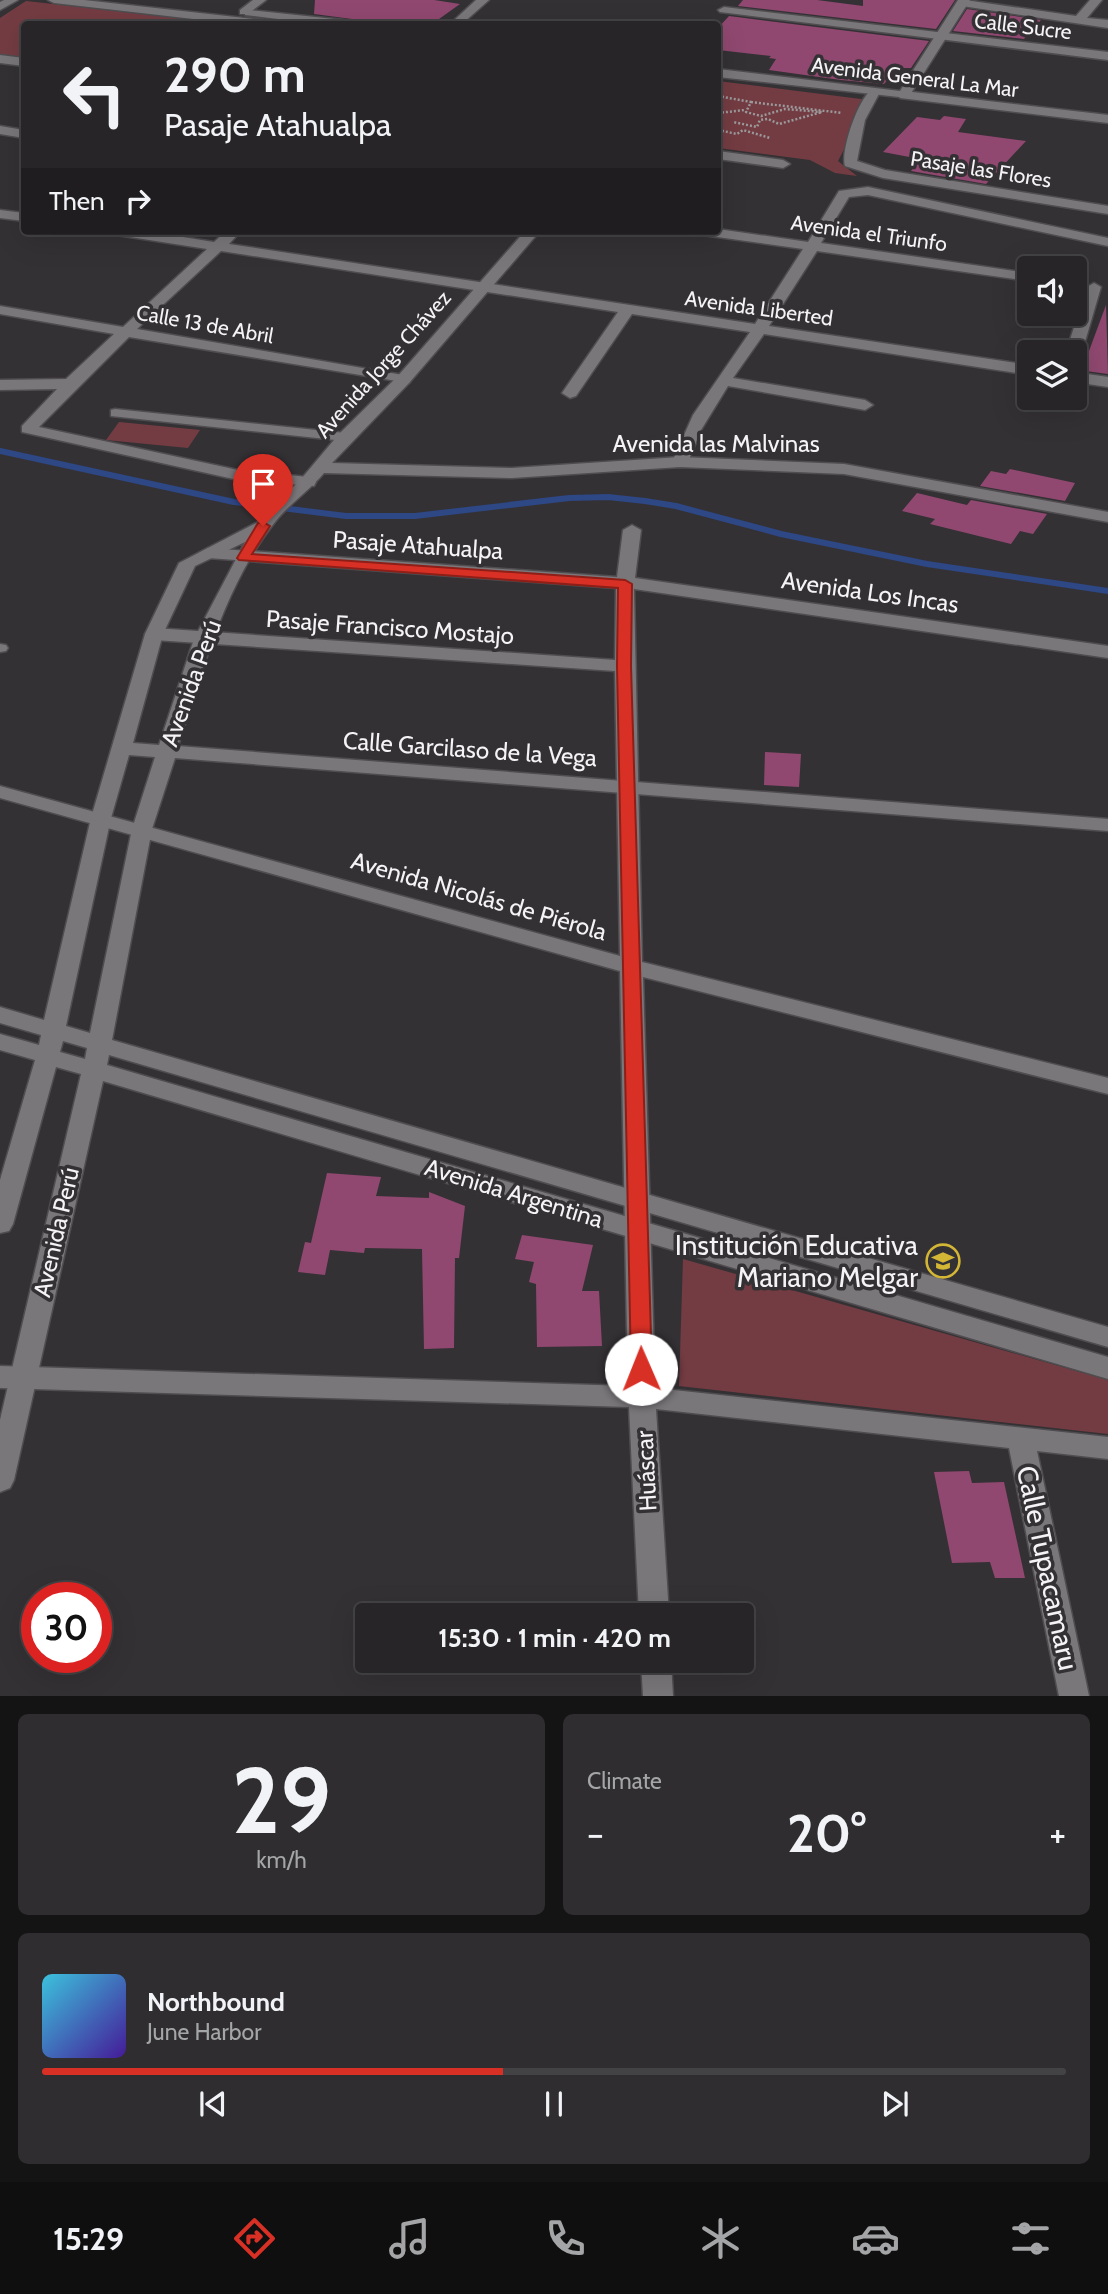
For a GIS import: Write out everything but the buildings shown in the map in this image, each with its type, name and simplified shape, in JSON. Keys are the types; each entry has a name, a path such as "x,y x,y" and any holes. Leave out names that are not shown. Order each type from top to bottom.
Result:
{"street":[{"path":"0,7 12,0"},
{"path":"54,0 237,21"},
{"path":"146,0 319,21"},
{"path":"244,12 260,0"},
{"path":"459,21 483,0"},
{"name":"Calle Sucre","path":"733,0 721,14 1108,56"},
{"path":"1079,20 1096,0"},
{"path":"904,95 963,1 1108,24"},
{"path":"0,59 21,62"},
{"name":"Avenida General La Mar","path":"721,73 1108,119"},
{"name":"Pasaje las Flores","path":"874,92 859,120 850,163 883,174 1108,210"},
{"path":"0,131 21,134"},
{"path":"721,155 783,164"},
{"path":"681,463 687,439 813,247 844,194 853,191 1108,242"},
{"path":"0,214 21,217"},
{"name":"Avenida el Triunfo","path":"721,234 1017,275"},
{"name":"Avenida Liberted","path":"144,235 482,289 1017,368"},
{"path":"230,235 70,384 28,429 238,475 304,486"},
{"name":"Avenida Jorge Chávez","path":"266,522 304,486 345,437 403,380 529,235"},
{"path":"1079,340 1101,288"},
{"name":"Calle 13 de Abril","path":"0,310 403,380"},
{"path":"570,393 627,310"},
{"path":"1087,379 1108,382"},
{"path":"724,381 864,405"},
{"path":"0,385 70,384"},
{"name":"Avenida las Malvinas","path":"320,468 512,473 681,463 844,469 1108,517"},
{"name":"Avenida Perú","path":"0,1224 54,1031 101,818 154,634 188,563 266,522"},
{"name":"Avenida Perú","path":"0,1480 12,1377 100,1044 142,829 203,639 243,558 266,522"},
{"name":"Huáscar","path":"632,530 625,584 624,666 634,967 642,1397 652,1603"},
{"name":"Pasaje Atahualpa","path":"208,553 243,558 625,584"},
{"name":"Avenida Los Incas","path":"625,584 650,585 1108,652"},
{"name":"Pasaje Francisco Mostajo","path":"154,634 624,666"},
{"name":"Calle Garcilaso de la Vega","path":"122,748 1108,825"},
{"name":"Avenida Nicolás de Piérola","path":"0,792 142,829 634,967 1108,1086"},
{"name":"Avenida Argentina","path":"0,1015 1108,1337"},
{"name":"Avenida Argentina","path":"0,1042 1108,1368"},
{"path":"12,1377 642,1397 1108,1448"},
{"name":"Calle Tupacamaru","path":"1021,1440 1074,1696"},
{"path":"657,1673 658,1696"}],"lane":[{"path":"114,413 345,437"}],"path":[{"path":"721,97 788,105"},
{"path":"745,110 751,102"},
{"path":"721,113 745,110 766,117 790,108 822,113 779,124 760,120 757,127 733,122"},
{"path":"721,131 732,134 743,130 770,138"}],"shaded area":[{"path":"26,1 206,21 21,21 21,59 0,56 0,18"},
{"path":"721,81 861,99 868,103 838,161 857,176 835,173 810,160 721,148"},
{"path":"119,422 200,430 188,448 106,440"},
{"path":"683,1259 1108,1380 1108,1434 679,1386"}],"waterway":[{"path":"0,451 234,502 346,516 415,516 569,498 608,497 645,501 676,506 781,534 927,564 1108,591"}],"place":[{"name":"Institución Educativa Mariano Melgar","path":"943,1261"}],"route":[{"path":"263,526 243,558 625,584 624,666 634,967 641,1369"}]}
